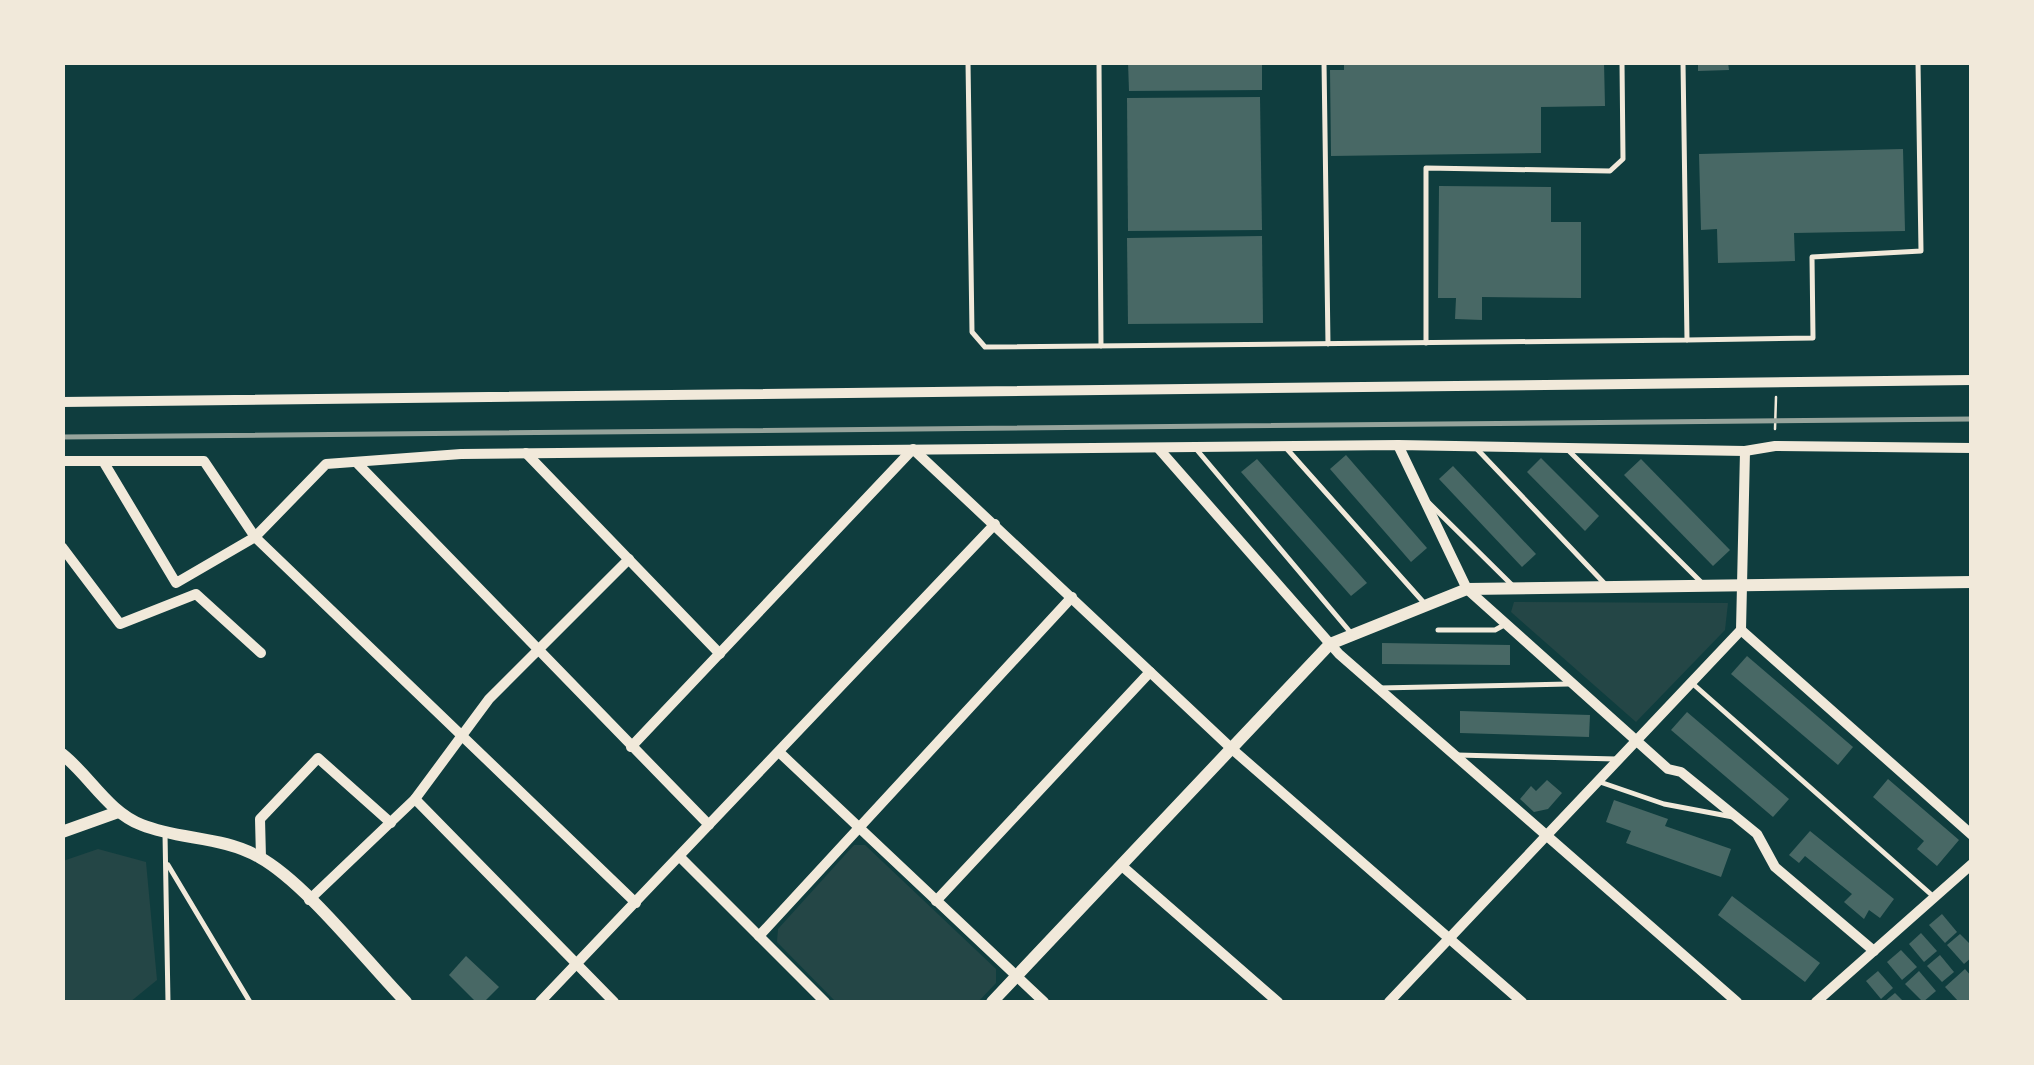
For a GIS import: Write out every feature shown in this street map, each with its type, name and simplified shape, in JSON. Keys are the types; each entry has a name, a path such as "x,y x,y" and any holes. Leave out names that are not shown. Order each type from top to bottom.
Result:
{"street":[{"path":"62,402 1972,380"},
{"path":"104,462 176,583 255,537 326,464 461,454 1398,444 1745,451 1776,446 1972,448"},
{"path":"1398,444 1467,588 1668,769 1681,772 1757,834 1775,867 1874,951"},
{"path":"1159,449 1330,644 1736,1002"},
{"path":"913,450 1232,749 1522,1002"},
{"path":"631,746 913,450"},
{"path":"1389,1002 1741,630 1745,451"},
{"path":"526,453 720,654"},
{"path":"62,461 204,461 255,537 636,902"},
{"path":"358,464 709,825"},
{"path":"540,1002 994,524"},
{"path":"62,547 120,624 196,594 261,652"},
{"path":"308,900 414,798 488,698 629,559"},
{"path":"992,1002 1330,644 1467,588 1972,582"},
{"path":"759,936 1072,597"},
{"path":"1741,630 1972,834"},
{"path":"936,901 1150,672"},
{"path":"779,752 1044,1002"},
{"path":"62,754 118,812 165,831 216,840 261,858 308,900 406,1002"},
{"path":"261,858 260,819 318,758 390,822"},
{"path":"414,798 614,1002"},
{"path":"62,832 118,812"},
{"path":"680,857 824,1002"},
{"path":"1816,1002 1972,864"},
{"path":"1122,866 1278,1002"}],"lane":[{"path":"968,62 972,332 985,348 1812,338 1812,257 1921,251 1918,62"},
{"path":"1100,62 1101,346"},
{"path":"1324,62 1328,344"},
{"path":"1426,342 1426,168 1610,170 1618,166 1623,159 1622,62"},
{"path":"1683,62 1688,340"},
{"path":"1284,446 1424,604"},
{"path":"1474,446 1605,584"},
{"path":"1195,448 1353,636"},
{"path":"1566,448 1702,583"},
{"path":"1423,497 1512,585"},
{"path":"1438,630 1494,630 1509,623"},
{"path":"1692,682 1934,897"},
{"path":"1378,688 1576,684"},
{"path":"1454,756 1618,759"},
{"path":"1598,781 1664,804 1736,817"},
{"path":"165,831 168,1002"},
{"path":"166,862 250,1002"}],"path":[{"path":"1776,383 1776,446"}],"shaded area":[{"path":"1514,602 1728,603 1725,630 1636,722 1511,612"},
{"path":"854,845 865,845 996,969 996,983 978,1002 836,1002 777,942 778,929"},
{"path":"98,849 146,862 157,980 130,1002 63,1002 63,861"}],"building":[{"path":"1128,62 1262,62 1262,90 1129,91"},
{"path":"1344,62 1604,62 1605,106 1541,107 1541,153 1331,156 1330,70 1344,70"},
{"path":"1698,62 1728,62 1729,70 1698,71"},
{"path":"1260,97 1262,230 1128,231 1127,98"},
{"path":"1903,149 1905,231 1794,233 1795,261 1718,263 1717,229 1701,230 1699,154"},
{"path":"1439,186 1551,187 1551,222 1581,222 1581,298 1482,297 1482,320 1455,319 1456,298 1438,298"},
{"path":"1262,236 1263,323 1128,324 1127,238"},
{"path":"1346,455 1427,548 1411,562 1330,469"},
{"path":"1541,458 1599,516 1585,531 1527,472"},
{"path":"1257,459 1367,583 1351,596 1241,472"},
{"path":"1641,459 1730,550 1713,566 1624,475"},
{"path":"1453,466 1536,554 1522,567 1439,479"},
{"path":"1382,643 1510,645 1510,665 1382,664"},
{"path":"1747,656 1853,747 1838,765 1731,674"},
{"path":"1460,711 1590,715 1589,737 1460,733"},
{"path":"1687,712 1789,799 1773,817 1671,730"},
{"path":"1888,779 1959,840 1937,866 1917,849 1924,841 1873,797"},
{"path":"1547,780 1562,793 1548,809 1534,812 1520,799 1531,786 1536,791"},
{"path":"1614,800 1668,819 1665,826 1731,849 1721,877 1626,843 1631,831 1606,822"},
{"path":"1810,831 1894,899 1880,918 1869,910 1864,919 1844,902 1852,894 1805,856 1799,863 1789,855"},
{"path":"1732,896 1820,963 1805,982 1718,915"},
{"path":"1942,914 1957,932 1945,943 1929,925"},
{"path":"1921,933 1937,951 1924,962 1909,944"},
{"path":"1960,934 1972,946 1972,957 1964,964 1947,945"},
{"path":"1901,950 1917,967 1902,980 1887,962"},
{"path":"1940,955 1954,972 1942,982 1927,966"},
{"path":"466,956 499,987 484,1002 476,1002 449,975"},
{"path":"1965,969 1972,977 1972,1002 1959,1002 1945,987"},
{"path":"1878,971 1893,988 1881,999 1866,981"},
{"path":"1919,971 1936,991 1923,1002 1905,984"},
{"path":"1895,993 1904,1002 1884,1002"}],"railway":[{"path":"62,437 1972,419"}]}
